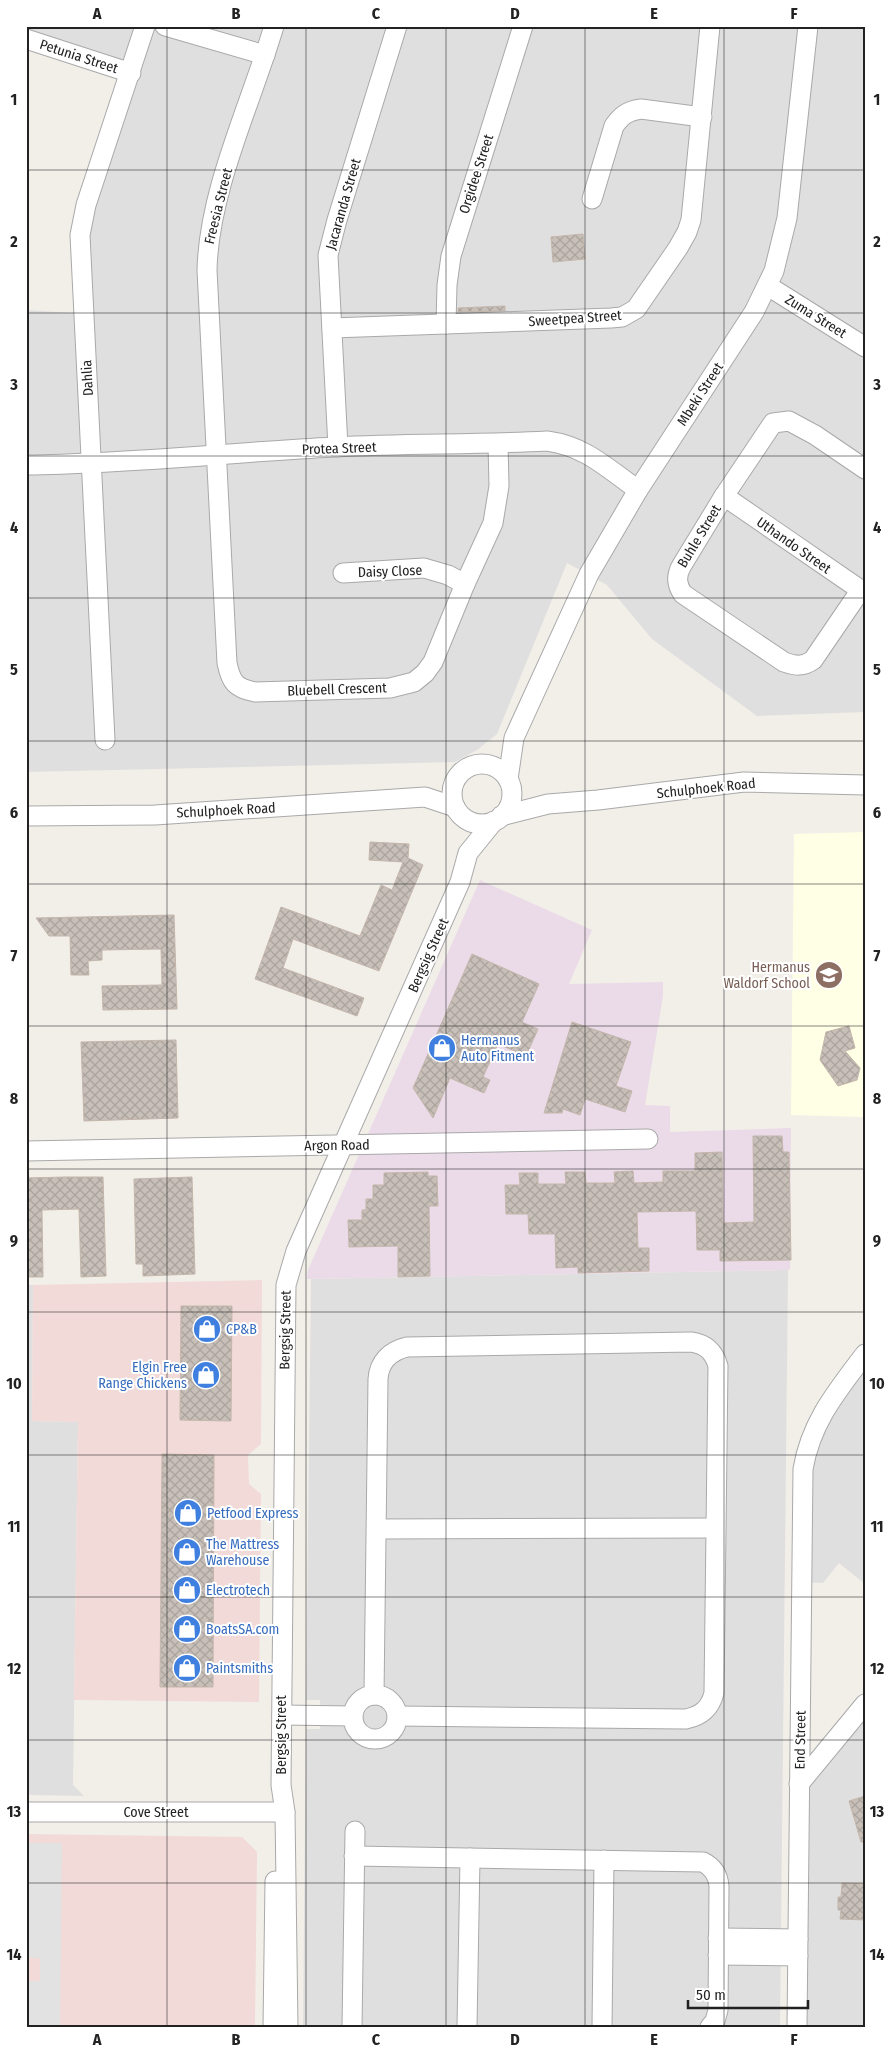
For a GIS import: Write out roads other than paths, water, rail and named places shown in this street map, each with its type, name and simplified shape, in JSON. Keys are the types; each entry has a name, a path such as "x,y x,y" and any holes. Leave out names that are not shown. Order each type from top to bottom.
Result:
{"street":[{"name":"Dahlia","path":"105,740 80,235 86,205 145,26"},
{"path":"165,26 266,55"},
{"name":"Freesia Street","path":"216,454 207,243 231,155 266,55 274,26"},
{"name":"Jacaranda Street","path":"338,447 328,255 397,26"},
{"name":"Orgidee Street","path":"446,324 451,256 523,26"},
{"name":"Sweetpea Street","path":"332,328 611,318 622,317 636,309 687,232 694,202 710,26"},
{"name":"Mbeki Street","path":"509,782 514,738 589,574 638,490 754,312 768,286 778,256 787,218 808,26"},
{"name":"Petunia Street","path":"26,39 131,73"},
{"path":"592,199 614,126 621,117 633,110 641,110 702,117"},
{"name":"Zuma Street","path":"768,286 865,347"},
{"name":"Buhle Street","path":"862,592 813,660 802,665 784,662 683,594 679,587 678,572 768,428 777,422 789,421 815,435 865,469"},
{"name":"Protea Street","path":"26,465 91,464 338,447 498,444 547,441 564,443 580,449 638,490"},
{"name":"Bluebell Crescent","path":"216,454 227,663 232,681 244,690 255,692 390,688 414,682 425,674 433,662 494,516 499,486 498,444"},
{"name":"Uthando Street","path":"724,496 862,592"},
{"name":"Daisy Close","path":"343,573 424,568 448,575 465,584"},
{"name":"Mbeki Street","path":"481,764 514,738"},
{"path":"481,764 498,768 509,782 511,801 498,819 485,824 476,823 467,820 458,811 452,798 454,782 465,769 481,764"},
{"name":"Schulphoek Road","path":"26,816 154,815 425,797 454,782"},
{"name":"Schulphoek Road","path":"509,782 548,804"},
{"name":"Schulphoek Road","path":"498,819 548,804 598,800 744,782 865,785"},
{"name":"Schulphoek Road","path":"425,797 458,811"},
{"name":"Bergsig Street","path":"458,811 468,853"},
{"name":"Bergsig Street","path":"273,2027 281,1785 286,1285 292,1263 460,882 468,853 498,819"},
{"name":"Argon Road","path":"26,1151 648,1139"},
{"path":"374,1695 379,1372 385,1360 394,1351 407,1347 691,1342 707,1348 712,1353 718,1366 714,1693 708,1707 698,1716 686,1720 397,1716"},
{"name":"End Street","path":"797,2027 803,1477 806,1453 818,1421 865,1354"},
{"path":"377,1529 715,1528"},
{"path":"374,1695 390,1701 394,1705 397,1716 397,1722 391,1733 375,1740 359,1733 355,1728 353,1716 362,1699 374,1695"},
{"path":"800,1784 865,1704"},
{"path":"282,1715 353,1716"},
{"name":"Cove Street","path":"26,1812 280,1812"},
{"name":"Bergsig Street","path":"280,1812 289,1979 288,2027"},
{"path":"352,2027 355,1831"},
{"path":"354,1856 698,1861 708,1864 713,1869 718,1880 718,2010 715,2021 710,2027"},
{"path":"467,2027 470,1858"},
{"path":"602,2027 604,1860"},
{"path":"718,1947 798,1948"}],"place":[{"name":"Hermanus Waldorf School","path":"829,975"},
{"name":"Hermanus Auto Fitment","path":"442,1048"},
{"name":"CP&B","path":"207,1329"},
{"name":"Elgin Free Range Chickens","path":"206,1375"},
{"name":"Petfood Express","path":"188,1513"},
{"name":"The Mattress Warehouse","path":"187,1552"},
{"name":"Electrotech","path":"187,1590"},
{"name":"BoatsSA.com","path":"187,1629"},
{"name":"Paintsmiths","path":"187,1668"}]}
